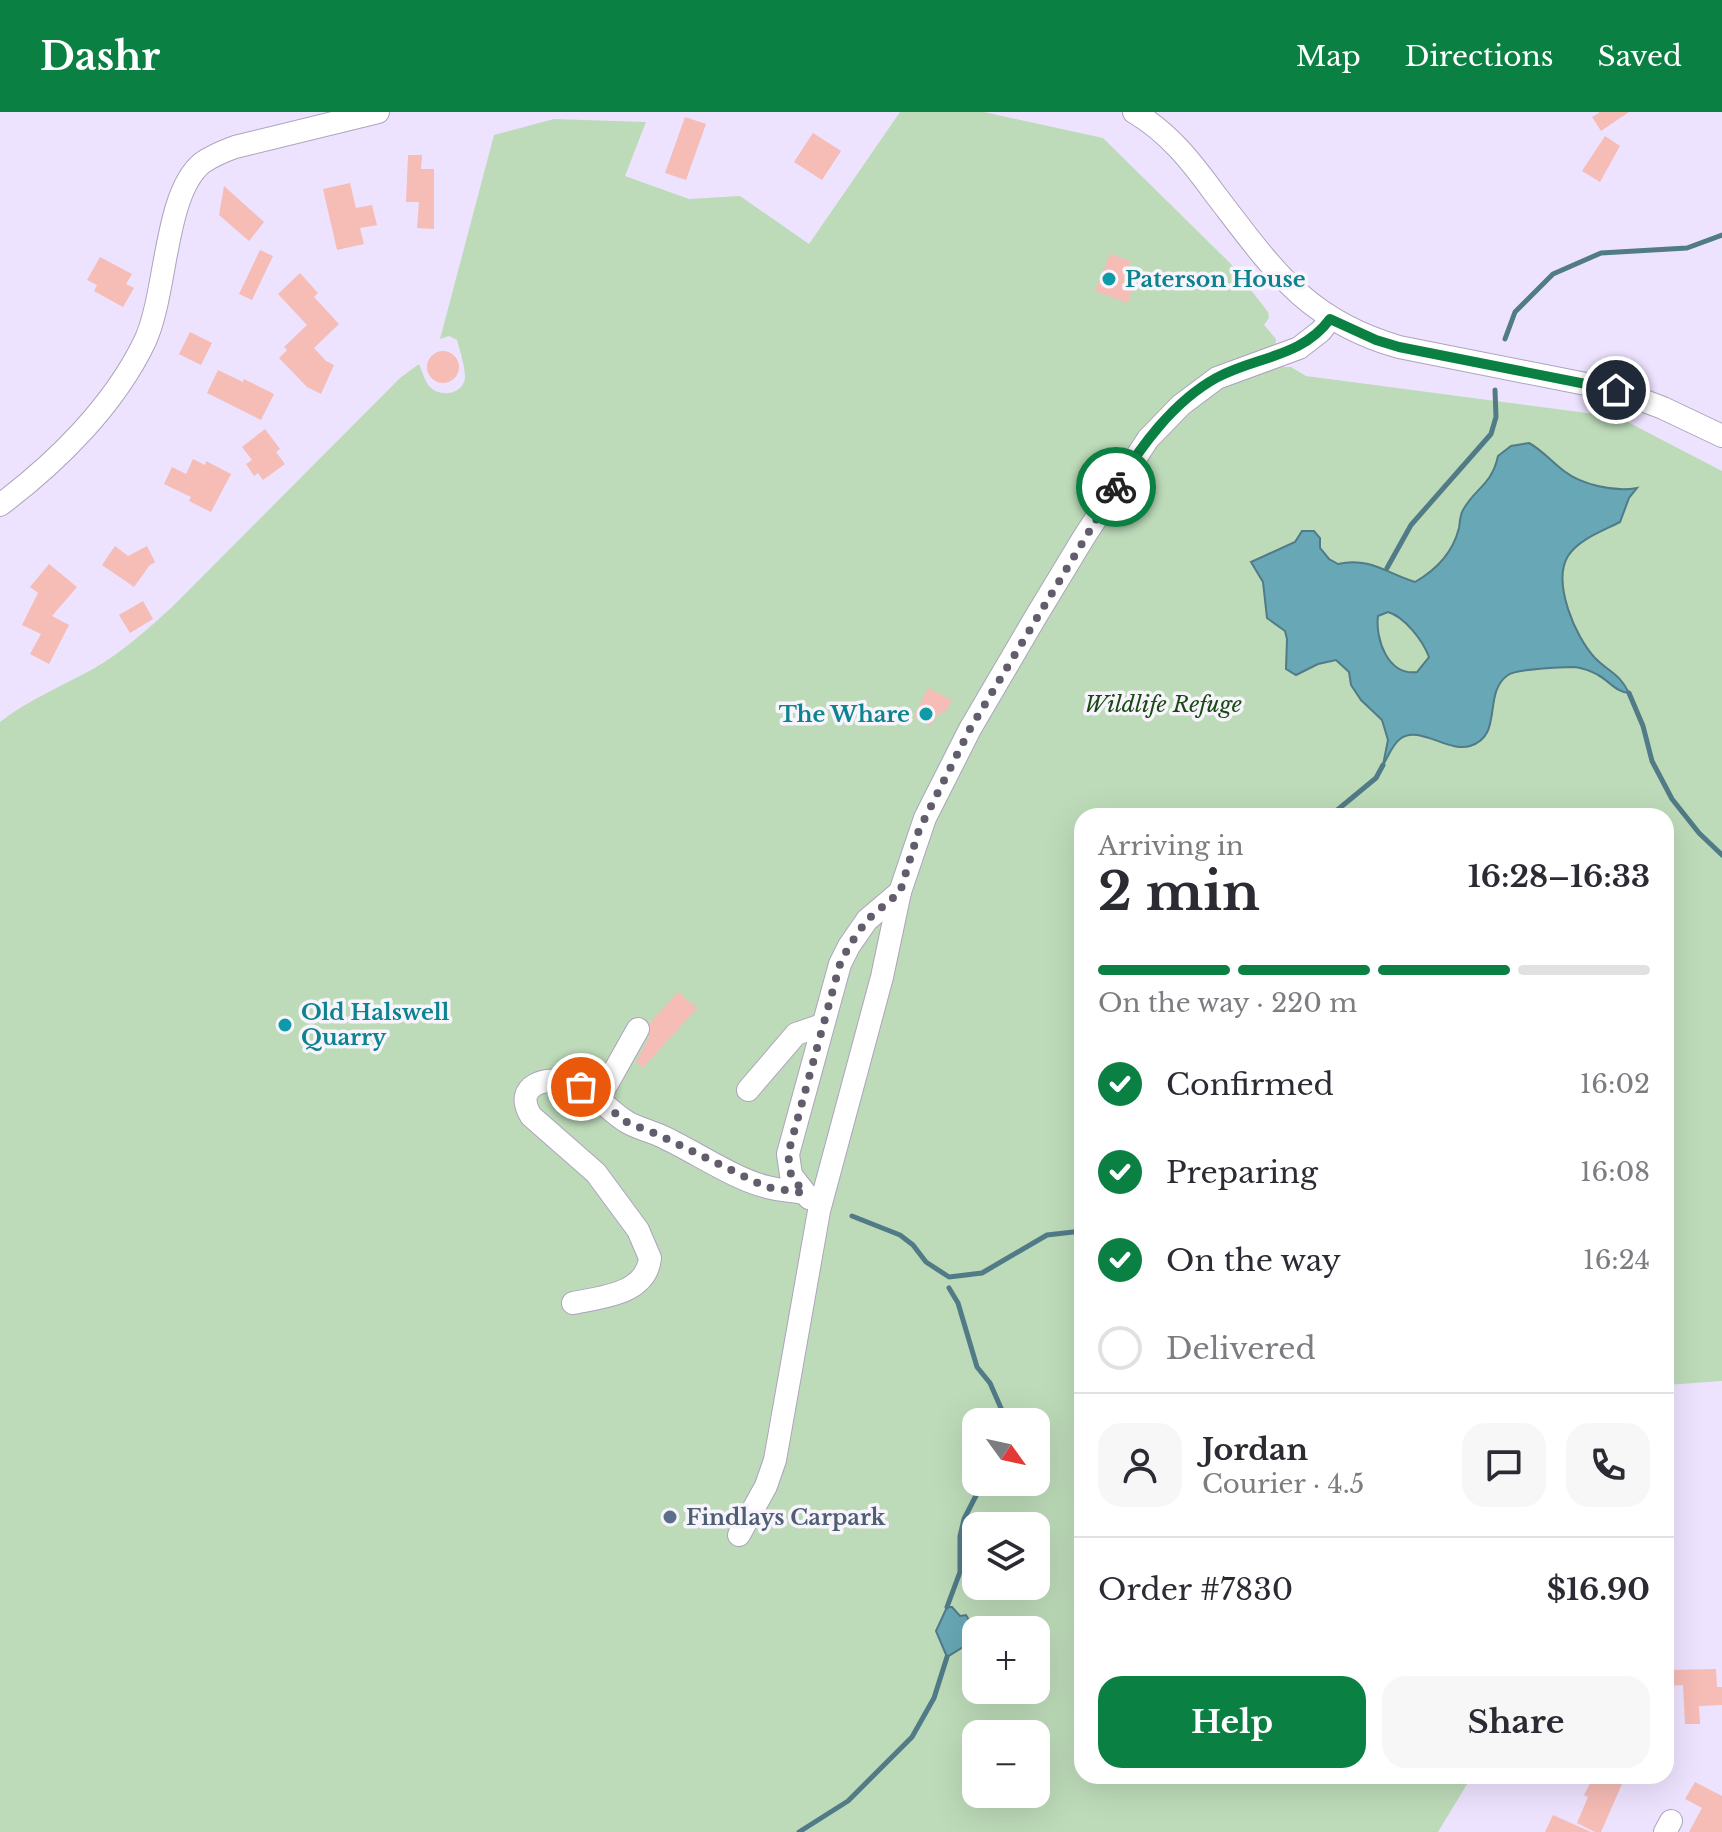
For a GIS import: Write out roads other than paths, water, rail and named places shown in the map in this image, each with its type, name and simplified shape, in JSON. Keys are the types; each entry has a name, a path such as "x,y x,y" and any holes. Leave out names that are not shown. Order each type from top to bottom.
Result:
{"street":[{"path":"0,505 59,457 110,394 145,341 160,292 178,201 197,169 235,147 378,112"},
{"path":"1134,112 1180,147 1272,266 1293,290 1330,319 1399,347 1616,390 1722,436"},
{"path":"739,1535 766,1486 775,1460 819,1211 888,953 900,892 919,830 970,729 1084,537 1148,439 1202,387 1241,367 1299,348 1321,331 1330,319"},
{"path":"819,1211 791,1175 788,1154 840,964 849,946 876,910 900,892"},
{"path":"748,1090 796,1034 822,1025"},
{"path":"590,1093 638,1029"},
{"path":"573,1303 611,1295 637,1284 644,1277 650,1258 645,1242 610,1189 581,1157 541,1126 526,1106 528,1091 539,1082 564,1081 590,1093 628,1123 766,1187 804,1193"}],"waterway":[{"path":"1505,339 1515,312 1553,274 1601,253 1687,248 1722,235"},
{"path":"1387,568 1411,525 1491,434 1496,417 1495,390"},
{"path":"1629,693 1643,726 1652,761 1672,799 1699,833 1722,855"},
{"path":"1340,808 1376,778 1383,765"},
{"path":"852,1216 900,1235 913,1245 926,1262 949,1277 982,1273 1047,1235 1074,1232"},
{"path":"949,1288 958,1303 977,1367 990,1383 1001,1408"},
{"path":"947,1607 960,1572 960,1536 964,1519 976,1496"},
{"path":"799,1832 848,1801 912,1737 934,1698 947,1657"}],"place":[{"name":"Paterson House","path":"1109,279"},
{"name":"The Whare","path":"926,714"},
{"name":"Old Halswell Quarry","path":"285,1025"},
{"name":"Findlays Carpark","path":"670,1517"}],"park label":[{"name":"Wildlife Refuge","path":"1163,704"}]}
